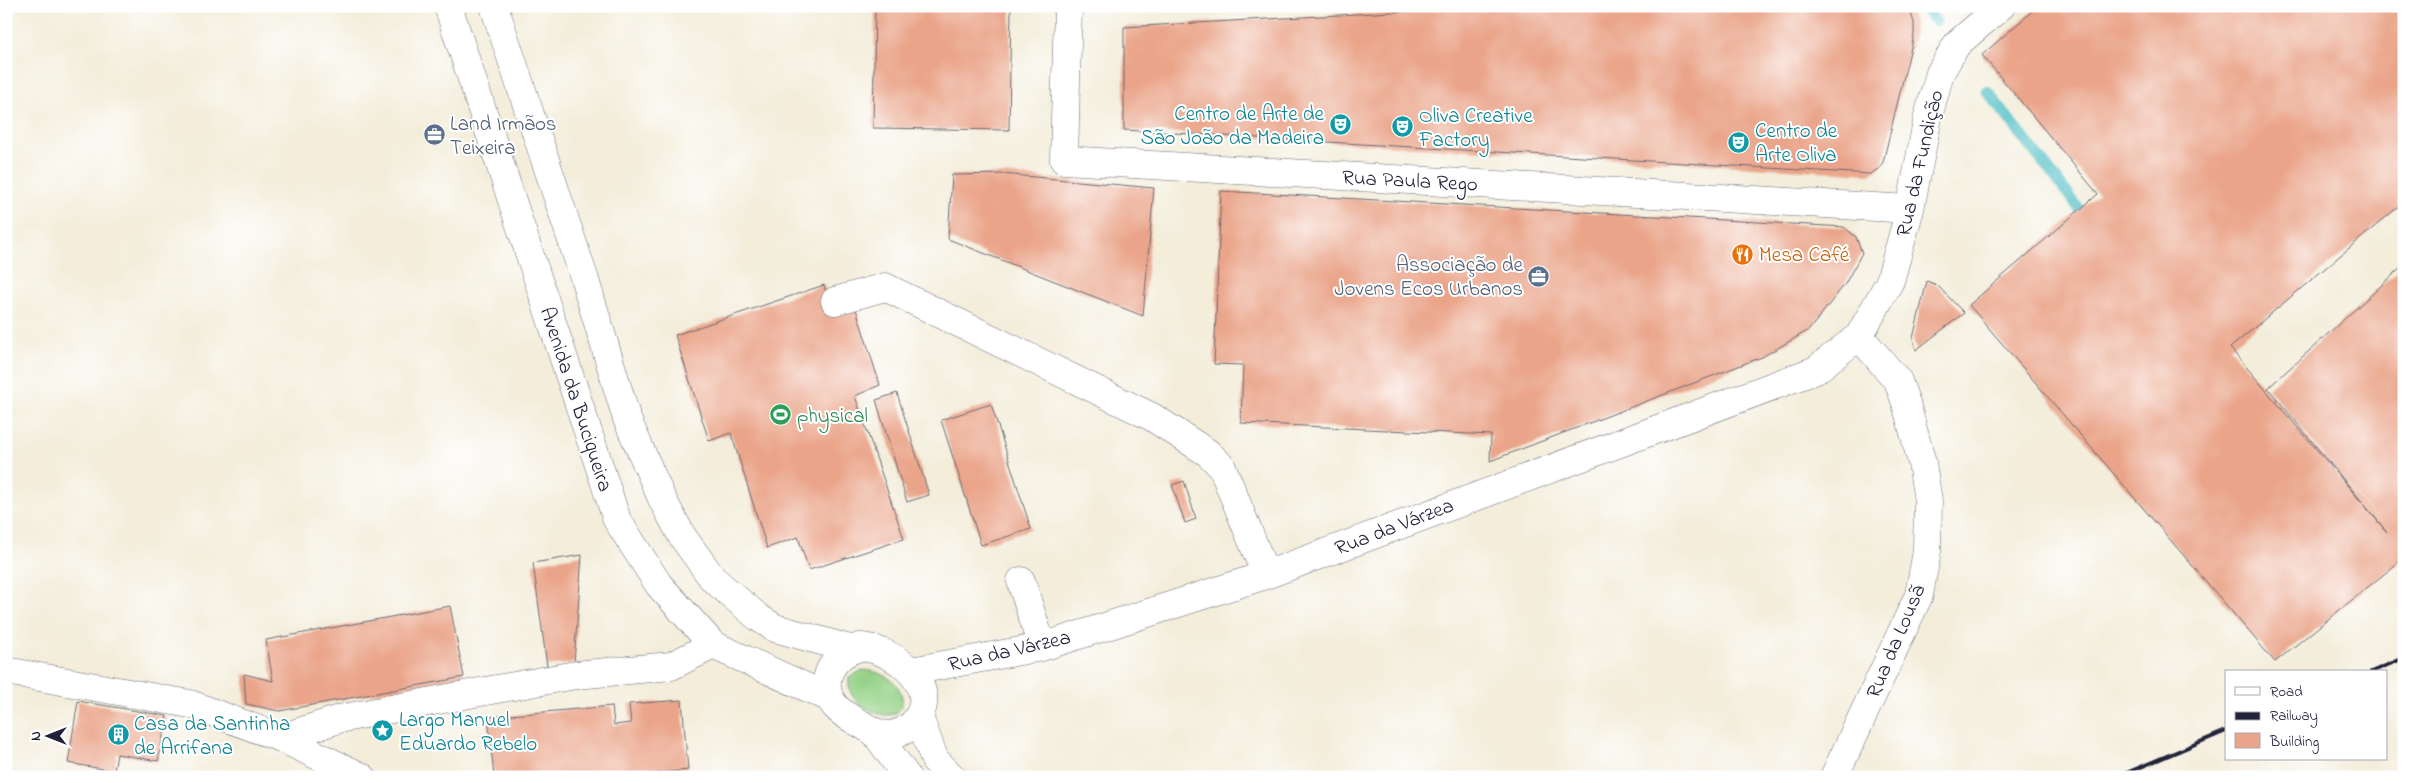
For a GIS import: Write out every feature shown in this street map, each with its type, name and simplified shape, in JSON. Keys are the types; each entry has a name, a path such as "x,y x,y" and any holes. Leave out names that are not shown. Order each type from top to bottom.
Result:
{"street":[{"name":"Avenida da Buciqueira","path":"448,6 617,520 659,585 713,645 830,698"},
{"name":"Avenida da Buciqueira","path":"494,6 581,268 627,419 662,499 682,536 713,579 759,618 782,630 850,649"},
{"name":"Rua Paula Rego","path":"1068,6 1064,160 1910,209"},
{"name":"Rua da Fundição","path":"1859,336 1890,281 1910,209 1928,117 1940,73 1957,44 1999,7"},
{"path":"835,301 884,287 1152,417 1208,453 1222,467 1266,574"},
{"name":"Rua da Várzea","path":"911,672 1042,646 1266,574 1816,370 1859,336"},
{"name":"Rua da Lousã","path":"1834,777 1919,595 1927,551 1928,501 1922,463 1906,403 1898,381 1859,336"},
{"path":"1021,581 1042,646"},
{"path":"281,738 339,719 480,692 576,675 671,666 713,645"},
{"path":"876,734 895,734 904,731 919,717 924,698 922,688 911,672 879,650 860,646 850,649 834,661 829,670 827,689 830,698 843,713 876,734 907,777"},
{"path":"6,671 190,704 281,738 362,777"},
{"path":"919,717 935,760 952,777"}],"green space":[{"path":"862,670 880,673 893,681 900,691 902,701 900,710 892,715 880,714 863,706 856,700 850,691 849,678"}],"building":[{"path":"875,6 1011,6 1009,130 873,128"},
{"path":"1500,6 1908,6 1914,22 1914,35 1883,162 1880,168 1870,174 1124,130 1124,27"},
{"path":"2038,6 2404,6 2404,202 2230,348 2387,532 2268,388 2404,265 2404,558 2275,662 1969,305 2098,194 1982,55"},
{"path":"1002,174 1154,188 1143,316 948,239 952,175"},
{"path":"1221,191 1844,227 1856,237 1862,253 1845,284 1809,330 1762,357 1490,461 1491,435 1241,423 1243,365 1214,364"},
{"path":"1927,281 1937,285 1964,313 1916,350 1913,338"},
{"name":"physical","path":"824,285 832,314 855,306 880,385 855,396 904,539 809,570 798,537 767,548 731,433 709,441 675,335"},
{"path":"897,393 929,495 907,502 876,400"},
{"path":"991,404 1031,529 981,545 941,420"},
{"path":"1184,481 1196,519 1185,523 1172,485"},
{"path":"582,555 574,663 547,666 533,563"},
{"path":"450,606 464,677 279,711 246,704 244,674 273,681 266,640"},
{"path":"682,700 688,770 620,777 494,777 488,717 612,706 614,725 631,723 629,704"},
{"name":"Casa da Santinha de Arrifana","path":"78,701 167,716 158,761 117,754 114,771 68,763"}],"waterway":[{"path":"1922,6 1936,21"},
{"path":"1987,91 2085,216"}],"railway":[{"path":"2376,670 2404,658"},
{"path":"2117,777 2225,731"}],"place":[{"name":"Centro de Arte de São João da Madeira","path":"1340,125"},
{"name":"Oliva Creative Factory","path":"1403,127"},
{"name":"Land Irmãos Teixeira","path":"434,135"},
{"name":"Centro de Arte Oliva","path":"1739,142"},
{"name":"Mesa Café","path":"1743,254"},
{"name":"Associação de Jovens Ecos Urbanos","path":"1539,276"},
{"name":"physical","path":"781,415"},
{"name":"Largo Manuel Eduardo Rebelo","path":"383,731"},
{"name":"Casa da Santinha de Arrifana","path":"118,735"}]}
